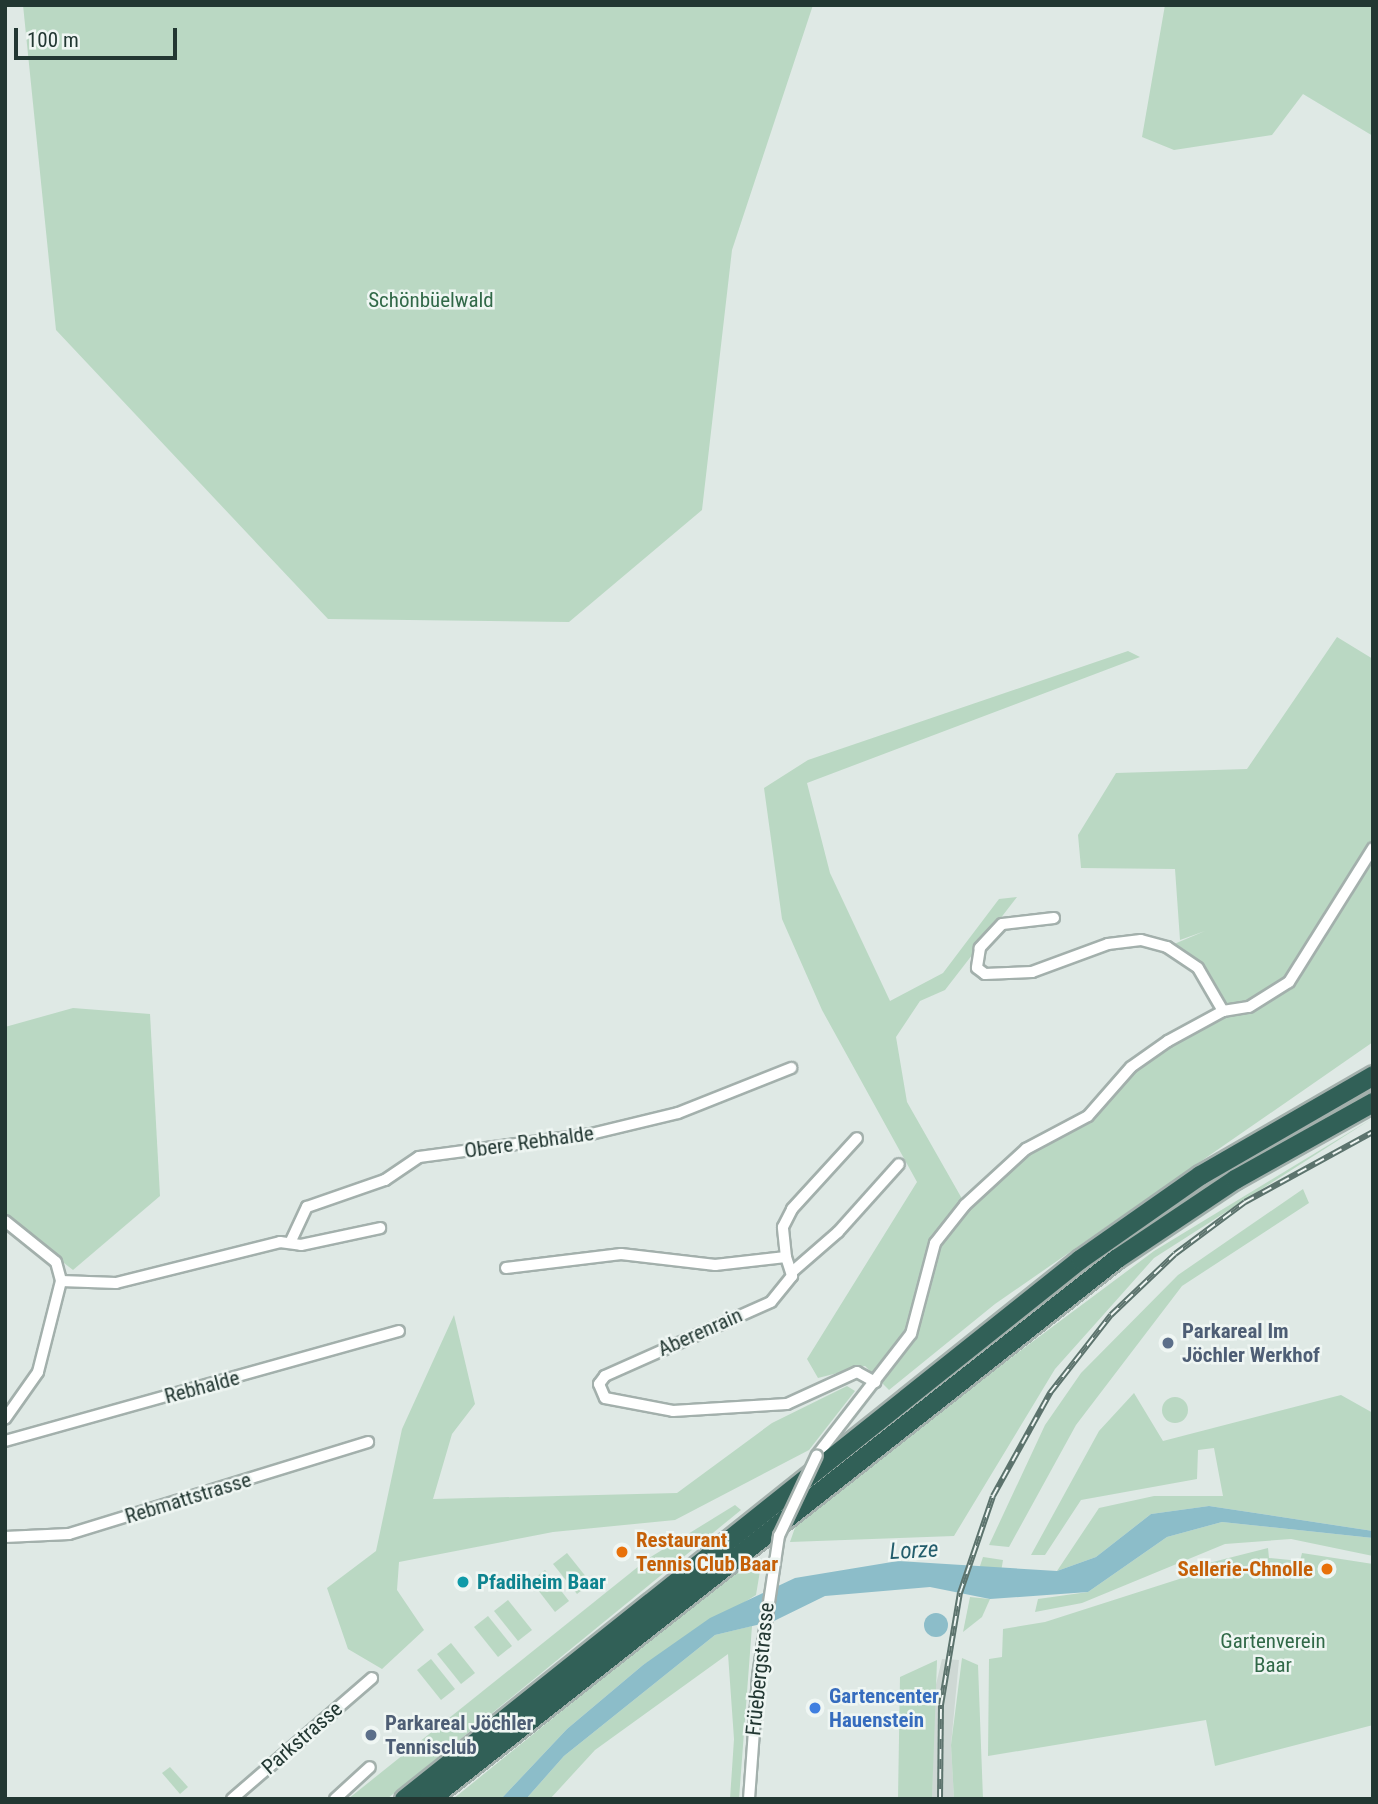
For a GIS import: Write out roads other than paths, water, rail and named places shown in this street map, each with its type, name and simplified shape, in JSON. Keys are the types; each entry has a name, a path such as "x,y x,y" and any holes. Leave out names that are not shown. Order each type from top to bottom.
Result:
{"highway":[{"path":"404,1799 1080,1259 1223,1160 1373,1075"},
{"path":"429,1799 1116,1258 1235,1179 1373,1102"}],"street":[{"name":"Früebergstrasse","path":"749,1799 758,1676 772,1566 786,1518 817,1455 911,1334 936,1242 965,1205 1026,1150 1088,1116 1131,1067 1223,1011 1249,1007 1289,982 1373,848"},
{"path":"1054,918 1002,924 980,948 977,968 985,974 1032,972 1108,944 1140,940 1167,947 1198,968 1223,1011"},
{"name":"Obere Rebhalde","path":"290,1243 307,1207 385,1180 419,1157 591,1134 678,1113 792,1068"},
{"path":"857,1138 792,1209 783,1227 786,1258 792,1272 838,1232 899,1164"},
{"path":"5,1222 56,1262 61,1282 38,1372 5,1419"},
{"path":"61,1282 116,1283 290,1243 380,1228"},
{"path":"506,1268 621,1254 715,1265 786,1258"},
{"name":"Aberenrain","path":"792,1272 771,1302 605,1376 600,1392 673,1411 787,1404 857,1372 875,1382"},
{"name":"Rebhalde","path":"5,1441 399,1331"},
{"name":"Rebmattstrasse","path":"5,1537 69,1534 369,1443"},
{"name":"Parkstrasse","path":"233,1799 372,1678"},
{"path":"335,1799 370,1767"}],"water":[{"path":"1209,1506 1373,1531 1373,1538 1222,1522 1167,1537 1088,1592 990,1599 930,1587 825,1596 774,1621 715,1635 564,1756 526,1799 501,1799 567,1729 643,1665 710,1618 795,1578 898,1561 1057,1571 1096,1557 1151,1514"},
{"path":"936,1613 945,1616 948,1625 945,1634 936,1637 927,1634 924,1625 927,1616"}],"railway":[{"path":"940,1799 941,1705 960,1593 993,1496 1050,1393 1111,1315 1175,1254 1245,1202 1373,1132"}],"place":[{"name":"Parkareal Im Jöchler Werkhof","path":"1168,1343"},
{"name":"Restaurant Tennis Club Baar","path":"622,1552"},
{"name":"Sellerie-Chnolle","path":"1327,1569"},
{"name":"Pfadiheim Baar","path":"463,1582"},
{"name":"Gartencenter Hauenstein","path":"815,1708"},
{"name":"Parkareal Jöchler Tennisclub","path":"371,1735"}],"park label":[{"name":"Schönbüelwald","path":"431,300"},
{"name":"Gartenverein Baar","path":"1273,1653"}],"water label":[{"name":"Lorze","path":"914,1551"}]}
